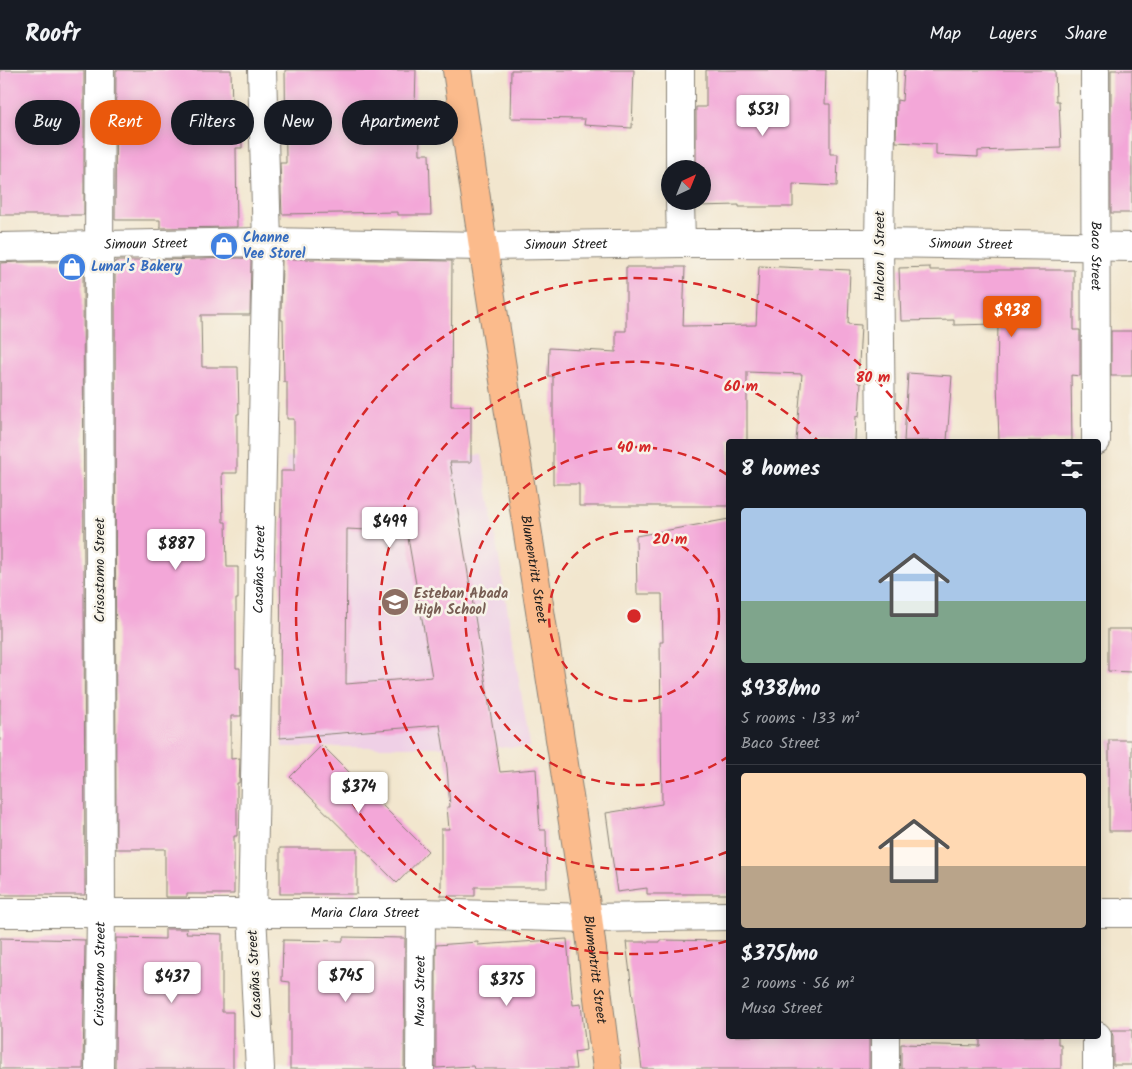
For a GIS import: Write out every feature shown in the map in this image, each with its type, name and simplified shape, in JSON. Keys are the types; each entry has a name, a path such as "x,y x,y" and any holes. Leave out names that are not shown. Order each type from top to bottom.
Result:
{"main road":[{"name":"Blumentritt Street","path":"457,70 588,918 607,1069"}],"street":[{"name":"Crisostomo Street","path":"99,1069 101,913 98,246 100,70"},
{"name":"Casañas Street","path":"260,1069 252,914 267,242 262,70"},
{"path":"680,70 680,160"},
{"name":"Halcon 1 Street","path":"881,439 879,243 882,70"},
{"name":"Baco Street","path":"1095,70 1096,439"},
{"path":"680,210 681,243"},
{"name":"Simoun Street","path":"0,247 267,242 483,246 879,243 1096,248 1132,247"},
{"name":"Maria Clara Street","path":"0,914 421,913 588,918 726,916"},
{"name":"Musa Street","path":"420,1069 421,913"},
{"path":"1101,913 1132,913"},
{"path":"885,1039 885,1069"},
{"path":"1097,1039 1097,1069"}],"shaded area":[{"name":"Esteban Abada High School","path":"482,455 530,747 282,747 286,457"}],"building":[{"path":"0,70 84,70 84,215 0,215"},
{"path":"116,70 231,70 232,100 171,100 171,145 242,145 242,148 236,148 237,227 160,228 160,220 115,220 116,145 161,145 161,100 116,100"},
{"path":"285,70 416,70 415,100 342,100 342,145 420,145 420,154 429,154 431,215 398,215 398,212 282,214 280,163 286,163 286,145 332,145 332,100 285,100"},
{"path":"511,70 634,70 632,128 584,125 585,119 510,118"},
{"path":"706,70 826,70 825,104 830,104 830,154 838,154 837,186 793,184 793,207 711,206 711,160 696,160 696,107 706,107"},
{"path":"904,70 1055,70 1056,101 1059,101 1061,148 978,151 978,157 936,155 936,144 896,142 897,100 902,101"},
{"path":"1111,70 1132,70 1132,213 1111,213"},
{"path":"251,259 250,315 201,315 202,367 238,367 237,473 222,473 223,522 226,522 227,567 238,567 236,668 240,668 241,716 231,716 231,759 240,758 239,783 237,783 237,836 234,836 234,894 187,894 187,897 165,897 165,849 116,849 115,261"},
{"path":"282,259 452,261 451,406 471,406 471,462 450,462 500,772 536,769 540,830 546,830 547,887 475,887 475,896 441,896 441,829 449,829 447,807 450,807 447,768 440,725 280,738 281,471 294,471 294,419 287,419 287,382 284,382 283,320 281,320","holes":["347,529 407,532 432,677 346,684"]},
{"path":"83,262 85,895 0,895 0,263"},
{"path":"759,266 850,270 848,324 861,325 858,383 861,383 859,417 856,416 855,439 796,439 802,374 747,372 747,439 726,439 726,506 579,506 579,484 553,484 553,376 548,376 549,348 616,352 616,331 626,331 626,267 685,267 683,326 756,325"},
{"path":"930,267 930,270 1074,270 1074,330 1080,330 1080,376 1071,375 1072,439 999,439 998,324 954,325 954,320 901,321 899,268"},
{"path":"1111,331 1132,331 1132,376 1111,376"},
{"path":"908,373 952,376 947,439 904,439"},
{"path":"726,520 726,894 647,894 647,888 617,892 606,813 662,804 660,642 663,642 662,594 637,594 636,536"},
{"path":"1108,629 1132,629 1132,672 1108,671"},
{"path":"1109,740 1132,740 1132,831 1109,831"},
{"path":"322,745 428,851 397,883 290,777"},
{"path":"280,848 357,848 357,894 280,894"},
{"path":"165,929 187,929 186,933 222,934 222,1012 233,1012 233,1069 115,1069 116,938 165,939"},
{"path":"343,937 405,938 404,1069 290,1069 290,982 282,981 283,940 343,941"},
{"path":"0,938 85,940 83,1069 0,1069"},
{"path":"567,939 573,1005 581,1004 586,1050 574,1052 576,1069 474,1069 473,1066 436,1068 436,945 478,942 478,945"},
{"path":"660,940 726,941 726,1039 869,1039 869,1069 642,1069 626,942 660,942"},
{"path":"1111,1030 1132,1030 1132,1065 1113,1065 1113,1036"},
{"path":"980,1039 1058,1039 1058,1044 1061,1044 1061,1069 901,1069 901,1044 980,1046"}],"place":[{"name":"Channe Vee Storel","path":"224,246"},
{"name":"Lunar's Bakery","path":"72,267"},
{"name":"Esteban Abada High School","path":"395,602"}]}
